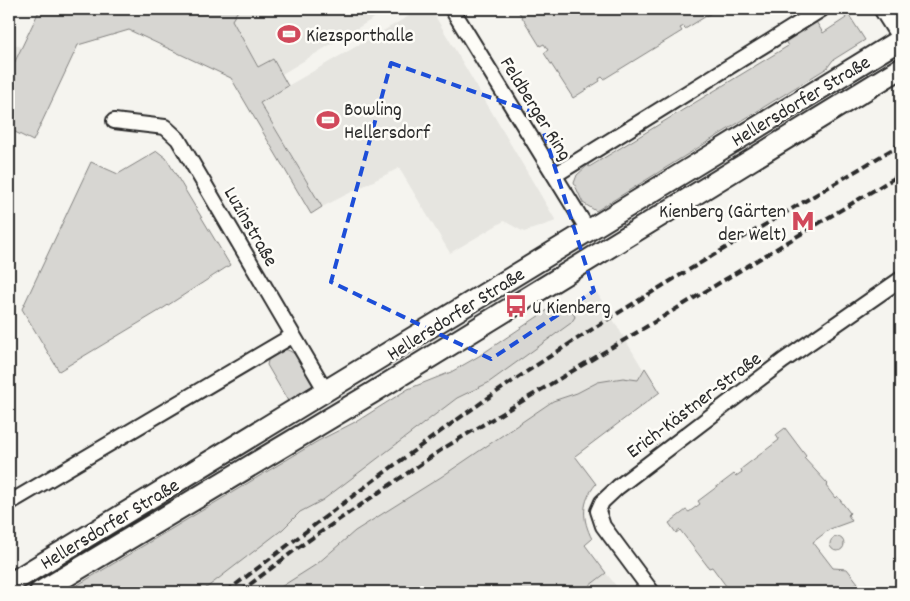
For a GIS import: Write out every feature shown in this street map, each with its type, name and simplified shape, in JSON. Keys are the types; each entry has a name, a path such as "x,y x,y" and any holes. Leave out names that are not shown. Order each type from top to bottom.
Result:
{"main road":[{"name":"Hellersdorfer Straße","path":"9,584 327,393 588,230 901,40"},
{"name":"Hellersdorfer Straße","path":"40,592 339,412 901,68"},
{"path":"327,393 339,412"}],"street":[{"name":"Feldberger Ring","path":"452,9 588,230"},
{"path":"555,175 807,13 822,9"},
{"path":"881,9 901,40"},
{"name":"Luzinstraße","path":"114,121 165,127 178,139 327,393"},
{"name":"Erich-Kästner-Straße","path":"652,592 603,526 598,511 602,502 618,487 783,361 901,279"},
{"path":"9,503 292,336"}],"highlighted area":[{"path":"391,63 538,114 594,291 491,359 331,282"}],"shaded area":[{"path":"40,9 239,9 232,20 258,67 273,59 288,86 260,103 322,207 311,214 231,78 129,30 78,45 33,141 9,129 9,74"},
{"path":"239,9 389,9 282,74 273,59 259,67 231,20"},
{"path":"421,9 431,9 556,221 524,232 504,221 450,253 399,168 322,207 260,102"},
{"path":"517,9 718,9 685,29 684,26 680,28 682,31 604,79 602,77 599,79 600,81 573,98 544,53 548,50 544,44 540,46"},
{"path":"845,9 865,40 833,60 827,68 596,211 583,203 574,183 577,175 588,165 589,167 788,46 784,39 815,20 823,33 846,18 841,10"},
{"path":"9,42 21,47 9,74"},
{"path":"157,151 166,158 230,265 159,311 59,371 22,309 91,162 118,174"},
{"path":"594,288 643,369 638,380 308,592 170,592 560,304 569,304"},
{"path":"569,304 575,317 571,323 488,383 457,398 323,500 300,512 283,529 201,592 66,592 318,441 359,420 408,389 451,372 479,356 555,305"},
{"path":"281,349 297,356 313,385 288,401 267,365 269,356"},
{"path":"645,368 660,392 575,456 596,484 586,504 586,524 592,539 585,545 606,573 581,592 273,592 317,564 355,531 441,477 553,401 577,393 598,382 623,378 638,380"},
{"path":"785,428 806,456 804,458 828,484 826,486 835,498 837,496 850,513 848,515 852,521 830,529 813,542 833,568 847,569 858,583 855,585 859,591 862,589 865,592 728,592 729,590 712,567 709,568 680,530 676,533 669,523 686,510 689,512 700,504 698,501 734,474 736,476 742,472 741,469 779,440 776,435"},
{"path":"166,498 168,502 139,524 25,592 9,592"},
{"path":"834,537 840,537 844,544 840,551 834,551 830,547 830,541"},
{"path":"606,573 621,592 581,592"}],"railway":[{"path":"226,592 426,442 549,357 680,275 901,144"},
{"path":"240,592 299,547 444,448 901,174"}],"place":[{"name":"Kiezsporthalle","path":"289,34"},
{"name":"Bowling Hellersdorf","path":"328,120"},
{"name":"Kienberg (Gärten der Welt)","path":"803,221"},
{"name":"U Kienberg","path":"516,306"}]}
